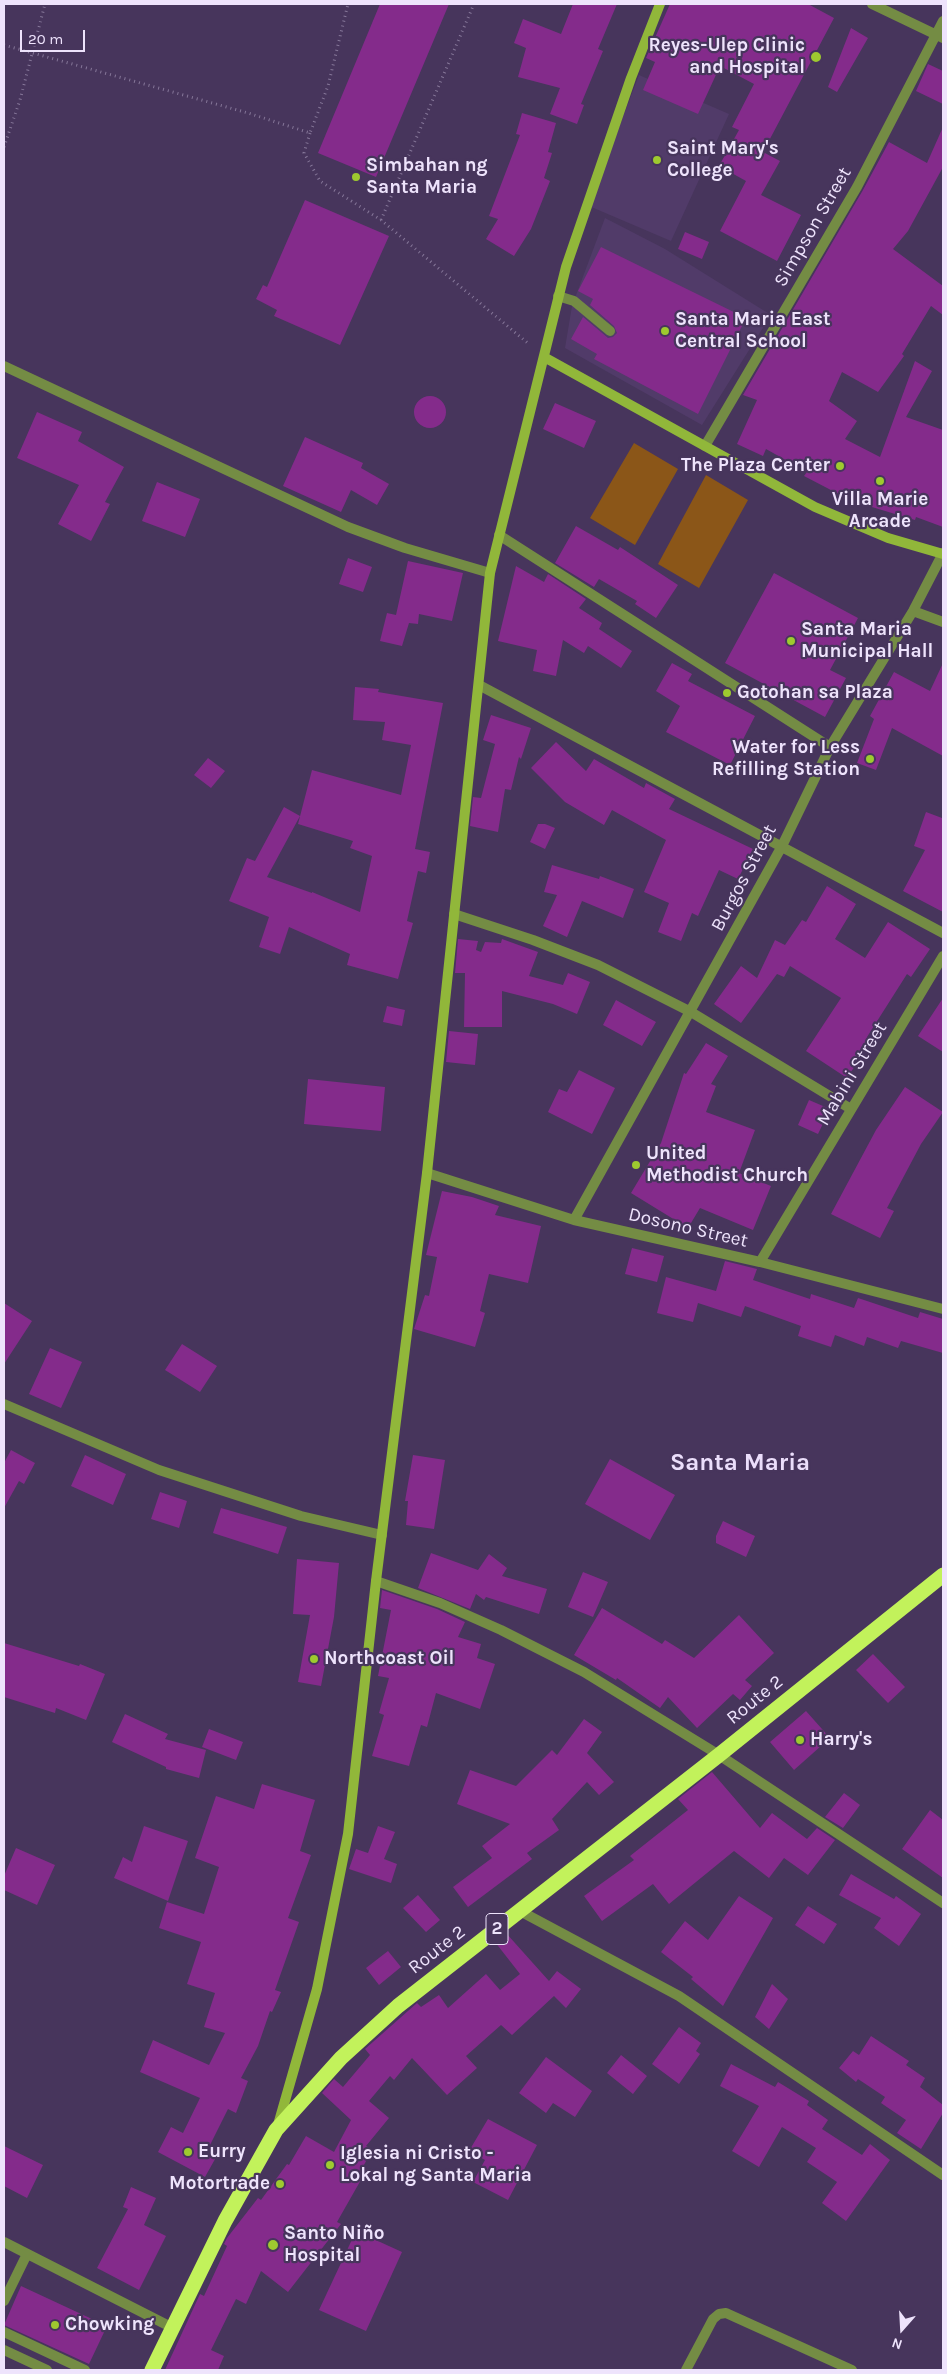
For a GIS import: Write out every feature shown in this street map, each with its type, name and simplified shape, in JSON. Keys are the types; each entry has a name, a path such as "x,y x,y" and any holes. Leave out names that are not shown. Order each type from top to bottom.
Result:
{"highway":[{"name":"Route 2","path":"152,2370 225,2221 276,2130 341,2058 398,2006 719,1755 943,1575"}],"main road":[{"path":"276,2130 316,1989 346,1844 376,1581 427,1173 490,573 558,296 578,228 660,4"},
{"path":"544,357 815,507 888,538 943,554"}],"street":[{"path":"872,4 940,37"},
{"name":"Simpson Street","path":"705,446 857,187 940,37 943,21"},
{"path":"558,296 574,301 610,332"},
{"path":"4,366 348,527 405,548 490,573"},
{"path":"499,535 830,748"},
{"name":"Burgos Street","path":"574,1220 782,846 830,748 913,610 943,554"},
{"path":"913,610 943,622"},
{"path":"479,685 943,933"},
{"path":"454,914 533,940 598,965 690,1012 851,1109"},
{"name":"Mabini Street","path":"760,1262 943,956"},
{"name":"Dosono Street","path":"427,1173 574,1220 760,1262 943,1309"},
{"path":"4,1404 159,1470 302,1516 382,1535"},
{"path":"376,1581 440,1604 502,1630 584,1672 719,1755 943,1903"},
{"path":"520,1911 679,1996 814,2086 943,2176"},
{"path":"4,2242 173,2328"},
{"path":"4,2301 27,2254"},
{"path":"686,2370 713,2319 719,2314 726,2313 852,2370"},
{"path":"4,2332 85,2370"},
{"path":"4,2350 47,2370"}],"path":[{"path":"4,147 20,100 45,4"},
{"path":"348,4 328,86 304,153 320,181 382,220 544,357"},
{"path":"382,220 474,4"},
{"path":"4,45 248,113 310,133"}],"shaded area":[{"name":"Saint Mary's College","path":"639,75 729,114 671,241 589,206"},
{"name":"Santa Maria East Central School","path":"605,218 665,249 771,315 702,425 565,348 572,306"},
{"path":"634,443 678,469 635,545 590,518"},
{"path":"706,475 748,500 699,588 658,564"}],"building":[{"path":"380,4 449,4 376,177 318,153"},
{"path":"573,4 617,4 598,49 603,51 581,104 584,105 577,124 550,114 560,88 518,77 526,48 514,43 523,19 561,34"},
{"path":"670,4 808,4 834,18 763,152 780,161 761,195 801,215 777,261 720,231 746,181 719,166 739,130 732,127 754,84 720,66 698,114 643,90 655,62 646,58"},
{"path":"851,28 868,38 837,92 828,87"},
{"path":"928,64 943,71 943,104 916,91"},
{"path":"522,113 556,123 548,152 552,153 544,178 550,181 531,229 514,256 486,239 498,219 489,216 520,135 516,134"},
{"path":"943,127 943,167 908,231 893,249 943,286 943,315 931,306 902,354 904,356 878,392 842,372 829,401 857,421 845,439 880,457 915,361 932,371 906,417 943,430 943,527 916,517 915,520 852,501 804,476 807,472 766,449 763,456 737,444 757,400 743,395 889,142 927,163"},
{"path":"305,200 389,236 340,345 274,316 277,310 256,299 263,285 267,287"},
{"path":"685,232 709,242 702,259 678,249"},
{"name":"Santa Maria East Central School","path":"601,247 746,318 698,414 594,359 597,354 571,339 583,317 608,338 613,337 617,333 614,326 590,305 593,299 578,291"},
{"path":"430,396 436,397 441,401 445,406 445,418 441,423 436,427 430,428 424,427 419,423 415,418 414,412 415,406 419,401 424,397"},
{"path":"555,403 596,421 584,448 543,429"},
{"path":"37,412 82,432 78,441 124,467 105,502 110,504 91,541 58,524 79,485 17,458"},
{"path":"305,437 363,463 361,468 389,484 377,505 351,490 341,512 283,486"},
{"path":"157,482 200,499 185,537 142,521"},
{"path":"576,526 618,550 620,547 678,585 656,618 635,604 637,601 599,579 594,587 555,563"},
{"path":"348,558 372,567 363,592 339,584"},
{"path":"408,561 463,573 452,621 419,614 418,624 409,623 402,646 380,641 387,613 396,615"},
{"path":"516,566 544,582 548,574 586,599 579,608 602,623 599,629 632,651 621,668 588,646 584,653 563,640 556,676 533,671 537,650 498,641"},
{"name":"Santa Maria Municipal Hall","path":"774,573 858,618 830,670 846,678 825,717 725,663"},
{"path":"672,663 692,674 688,681 755,716 730,765 666,732 680,706 656,691"},
{"path":"943,663 943,756 892,728 876,770 857,763 874,719 870,716 894,672 930,691"},
{"path":"355,687 379,689 378,692 443,703 415,849 430,852 426,873 418,871 407,921 413,923 398,979 347,965 350,954 289,927 280,954 259,947 269,917 229,901 247,858 255,861 284,807 300,816 267,877 312,892 360,912 372,856 350,848 353,841 298,824 312,770 401,795 411,745 382,740 385,722 353,720"},
{"path":"491,715 531,728 521,759 519,757 511,790 505,789 498,832 470,826 473,797 481,798 495,744 483,740"},
{"path":"556,742 586,771 594,759 644,788 646,783 675,799 669,809 753,849 738,879 719,870 698,916 692,913 681,941 658,932 669,903 644,892 666,840 612,810 604,825 565,802 531,768"},
{"path":"208,758 225,771 211,788 194,775"},
{"path":"926,812 942,818 943,816 943,912 903,891 925,850 914,846"},
{"path":"538,824 545,824 555,828 545,849 530,842"},
{"path":"552,865 599,879 600,876 634,889 623,918 582,901 567,937 543,926 557,895 544,892"},
{"path":"827,886 856,904 835,939 865,958 888,922 930,949 911,977 907,974 867,1037 872,1040 847,1078 806,1051 841,998 790,966 784,977 777,974 741,1023 714,1004 741,966 757,978 775,940 785,945 802,920 806,922"},
{"path":"458,939 478,941 476,950 481,952 485,942 501,943 502,939 538,952 529,976 563,985 568,973 590,982 577,1014 553,1004 502,991 502,1027 464,1027 465,973 455,973"},
{"path":"943,998 943,1052 918,1036"},
{"path":"616,1000 656,1022 642,1046 603,1025"},
{"path":"387,1006 405,1010 402,1026 383,1022"},
{"path":"449,1031 478,1034 475,1065 446,1062"},
{"path":"706,1043 728,1056 711,1084 716,1086 706,1112 755,1130 739,1173 771,1186 753,1230 700,1208 688,1228 631,1193 661,1143 684,1073 686,1074"},
{"path":"579,1070 615,1088 592,1134 548,1112 559,1089 567,1092"},
{"path":"308,1079 385,1087 381,1131 304,1124"},
{"path":"905,1087 943,1112 921,1144 887,1208 894,1211 880,1238 831,1214 876,1130"},
{"path":"809,1100 830,1109 818,1134 798,1125"},
{"path":"442,1191 472,1197 499,1206 495,1215 541,1226 528,1283 489,1274 480,1311 485,1313 475,1347 414,1329 425,1295 429,1296 437,1257 426,1255"},
{"path":"632,1248 664,1256 657,1282 625,1274"},
{"path":"725,1261 757,1269 753,1280 810,1299 811,1294 854,1308 858,1298 918,1318 920,1312 943,1319 943,1353 901,1341 898,1348 867,1337 864,1346 835,1335 831,1347 798,1336 801,1326 745,1306 741,1317 698,1303 693,1322 657,1313 666,1277 716,1291"},
{"path":"4,1303 32,1321 4,1364"},
{"path":"182,1344 217,1366 200,1392 165,1370"},
{"path":"50,1348 82,1362 61,1408 29,1394"},
{"path":"11,1450 35,1463 24,1484 19,1481 4,1508 4,1463"},
{"path":"85,1455 126,1474 113,1505 71,1486"},
{"path":"413,1455 445,1460 434,1529 406,1525 408,1501 405,1501"},
{"path":"610,1459 675,1495 650,1540 585,1504"},
{"path":"160,1492 187,1501 179,1528 151,1519"},
{"path":"221,1508 287,1527 278,1554 213,1533"},
{"path":"723,1521 755,1536 746,1557 716,1543 716,1536"},
{"path":"431,1553 478,1570 489,1554 507,1568 502,1576 547,1589 539,1614 486,1597 484,1600 476,1594 470,1609 418,1588"},
{"path":"297,1559 339,1563 334,1617 321,1686 298,1682 310,1615 293,1614"},
{"path":"583,1572 608,1582 593,1617 568,1607"},
{"path":"382,1590 437,1609 465,1622 458,1637 481,1644 477,1658 495,1664 480,1709 436,1693 427,1727 421,1725 409,1766 372,1756 384,1715 379,1713 389,1678 378,1676 391,1610 380,1608"},
{"path":"602,1608 662,1644 665,1640 694,1658 739,1615 774,1653 745,1680 752,1686 740,1700 733,1694 697,1728 668,1697 660,1708 617,1678 616,1680 574,1655"},
{"path":"4,1643 79,1666 80,1664 105,1674 86,1720 56,1708 55,1713 4,1697"},
{"path":"873,1654 905,1687 888,1703 856,1670"},
{"name":"Harry's","path":"806,1711 830,1738 794,1770 770,1742"},
{"path":"125,1714 168,1734 165,1739 206,1750 199,1778 166,1769 166,1767 112,1742"},
{"path":"584,1719 602,1732 587,1753 614,1782 599,1795 587,1782 552,1819 559,1830 527,1853 532,1859 468,1907 453,1887 492,1858 482,1846 510,1824 457,1804 470,1770 516,1786 552,1750 557,1755"},
{"path":"209,1729 243,1742 236,1760 202,1747"},
{"path":"712,1772 760,1828 772,1813 807,1839 817,1828 835,1840 808,1875 784,1858 769,1878 734,1851 669,1904 653,1884 602,1921 584,1896 634,1860 630,1856 688,1810 678,1799"},
{"path":"262,1784 315,1800 300,1851 311,1855 288,1918 299,1922 275,1990 281,1992 272,2012 270,2011 258,2046 241,2078 248,2081 236,2113 228,2109 209,2147 219,2152 205,2177 158,2152 171,2127 183,2133 200,2098 140,2072 153,2040 209,2065 225,2033 204,2027 215,1993 187,1984 201,1942 159,1928 167,1902 204,1914 219,1867 195,1858 216,1796 254,1809"},
{"path":"844,1793 860,1805 843,1828 825,1817"},
{"path":"930,1810 943,1820 943,1878 902,1849"},
{"path":"144,1826 188,1841 168,1901 114,1878 123,1857 132,1862"},
{"path":"378,1826 395,1832 384,1859 397,1864 391,1883 349,1869 356,1849 368,1853"},
{"path":"16,1848 55,1865 37,1905 4,1890 4,1876"},
{"path":"851,1874 894,1899 896,1896 921,1914 899,1946 874,1928 881,1918 839,1895"},
{"path":"418,1895 440,1920 426,1932 403,1908"},
{"path":"739,1896 773,1918 723,2006 691,1979 693,1977 661,1952 685,1921 708,1940"},
{"path":"808,1906 837,1924 824,1944 795,1925"},
{"path":"506,1933 549,1981 557,1971 581,1989 566,2008 554,1996 512,2035 501,2025 466,2056 477,2068 447,2095 412,2058 394,2080 390,2076 369,2101 389,2118 366,2146 372,2149 362,2169 366,2171 337,2222 341,2224 288,2292 261,2271 246,2304 236,2299 211,2350 224,2356 218,2370 165,2370 200,2294 204,2296 227,2246 224,2244 227,2238 258,2198 261,2200 287,2164 289,2165 306,2136 334,2152 351,2120 322,2093 334,2079 343,2087 370,2055 365,2049 417,2003 421,2007 439,1995 448,2008 486,1974 500,1990 520,1974 495,1942"},
{"path":"388,1951 401,1967 379,1985 366,1968"},
{"path":"772,1984 788,1999 769,2029 755,2017"},
{"path":"679,2027 701,2043 696,2051 700,2054 679,2084 652,2064"},
{"path":"871,2036 909,2061 906,2065 925,2078 920,2087 943,2105 943,2113 921,2149 897,2133 906,2120 881,2103 885,2097 858,2079 856,2082 839,2068 853,2051 859,2055"},
{"path":"621,2055 647,2076 633,2094 607,2073"},
{"path":"546,2057 592,2091 575,2117 553,2103 546,2113 519,2093"},
{"path":"731,2064 775,2087 778,2082 809,2101 807,2105 828,2120 822,2129 862,2155 870,2144 890,2160 846,2221 822,2203 837,2182 807,2162 816,2148 782,2127 759,2167 732,2151 759,2106 720,2086"},
{"path":"488,2119 537,2145 508,2200 473,2182 485,2160 469,2151"},
{"path":"4,2146 43,2165 27,2198 4,2186"},
{"path":"131,2187 156,2198 144,2225 166,2236 139,2290 97,2268 128,2209 123,2207"},
{"path":"356,2231 402,2252 366,2331 319,2310"},
{"name":"Chowking","path":"21,2286 107,2326 89,2364 4,2325"}],"place":[{"name":"Reyes-Ulep Clinic and Hospital","path":"816,57"},
{"name":"Saint Mary's College","path":"657,160"},
{"name":"Simbahan ng Santa Maria","path":"356,177"},
{"name":"Santa Maria East Central School","path":"665,331"},
{"name":"The Plaza Center","path":"840,466"},
{"name":"Villa Marie Arcade","path":"880,481"},
{"name":"Santa Maria Municipal Hall","path":"791,641"},
{"name":"Gotohan sa Plaza","path":"727,693"},
{"name":"Water for Less Refilling Station","path":"870,759"},
{"name":"United Methodist Church","path":"636,1165"},
{"name":"Northcoast Oil","path":"314,1659"},
{"name":"Harry's","path":"800,1740"},
{"name":"Eurry","path":"188,2152"},
{"name":"Iglesia ni Cristo - Lokal ng Santa Maria","path":"330,2165"},
{"name":"Motortrade","path":"280,2184"},
{"name":"Santo Niño Hospital","path":"273,2245"},
{"name":"Chowking","path":"55,2325"}],"district":[{"name":"Santa Maria","path":"740,1463"}]}
